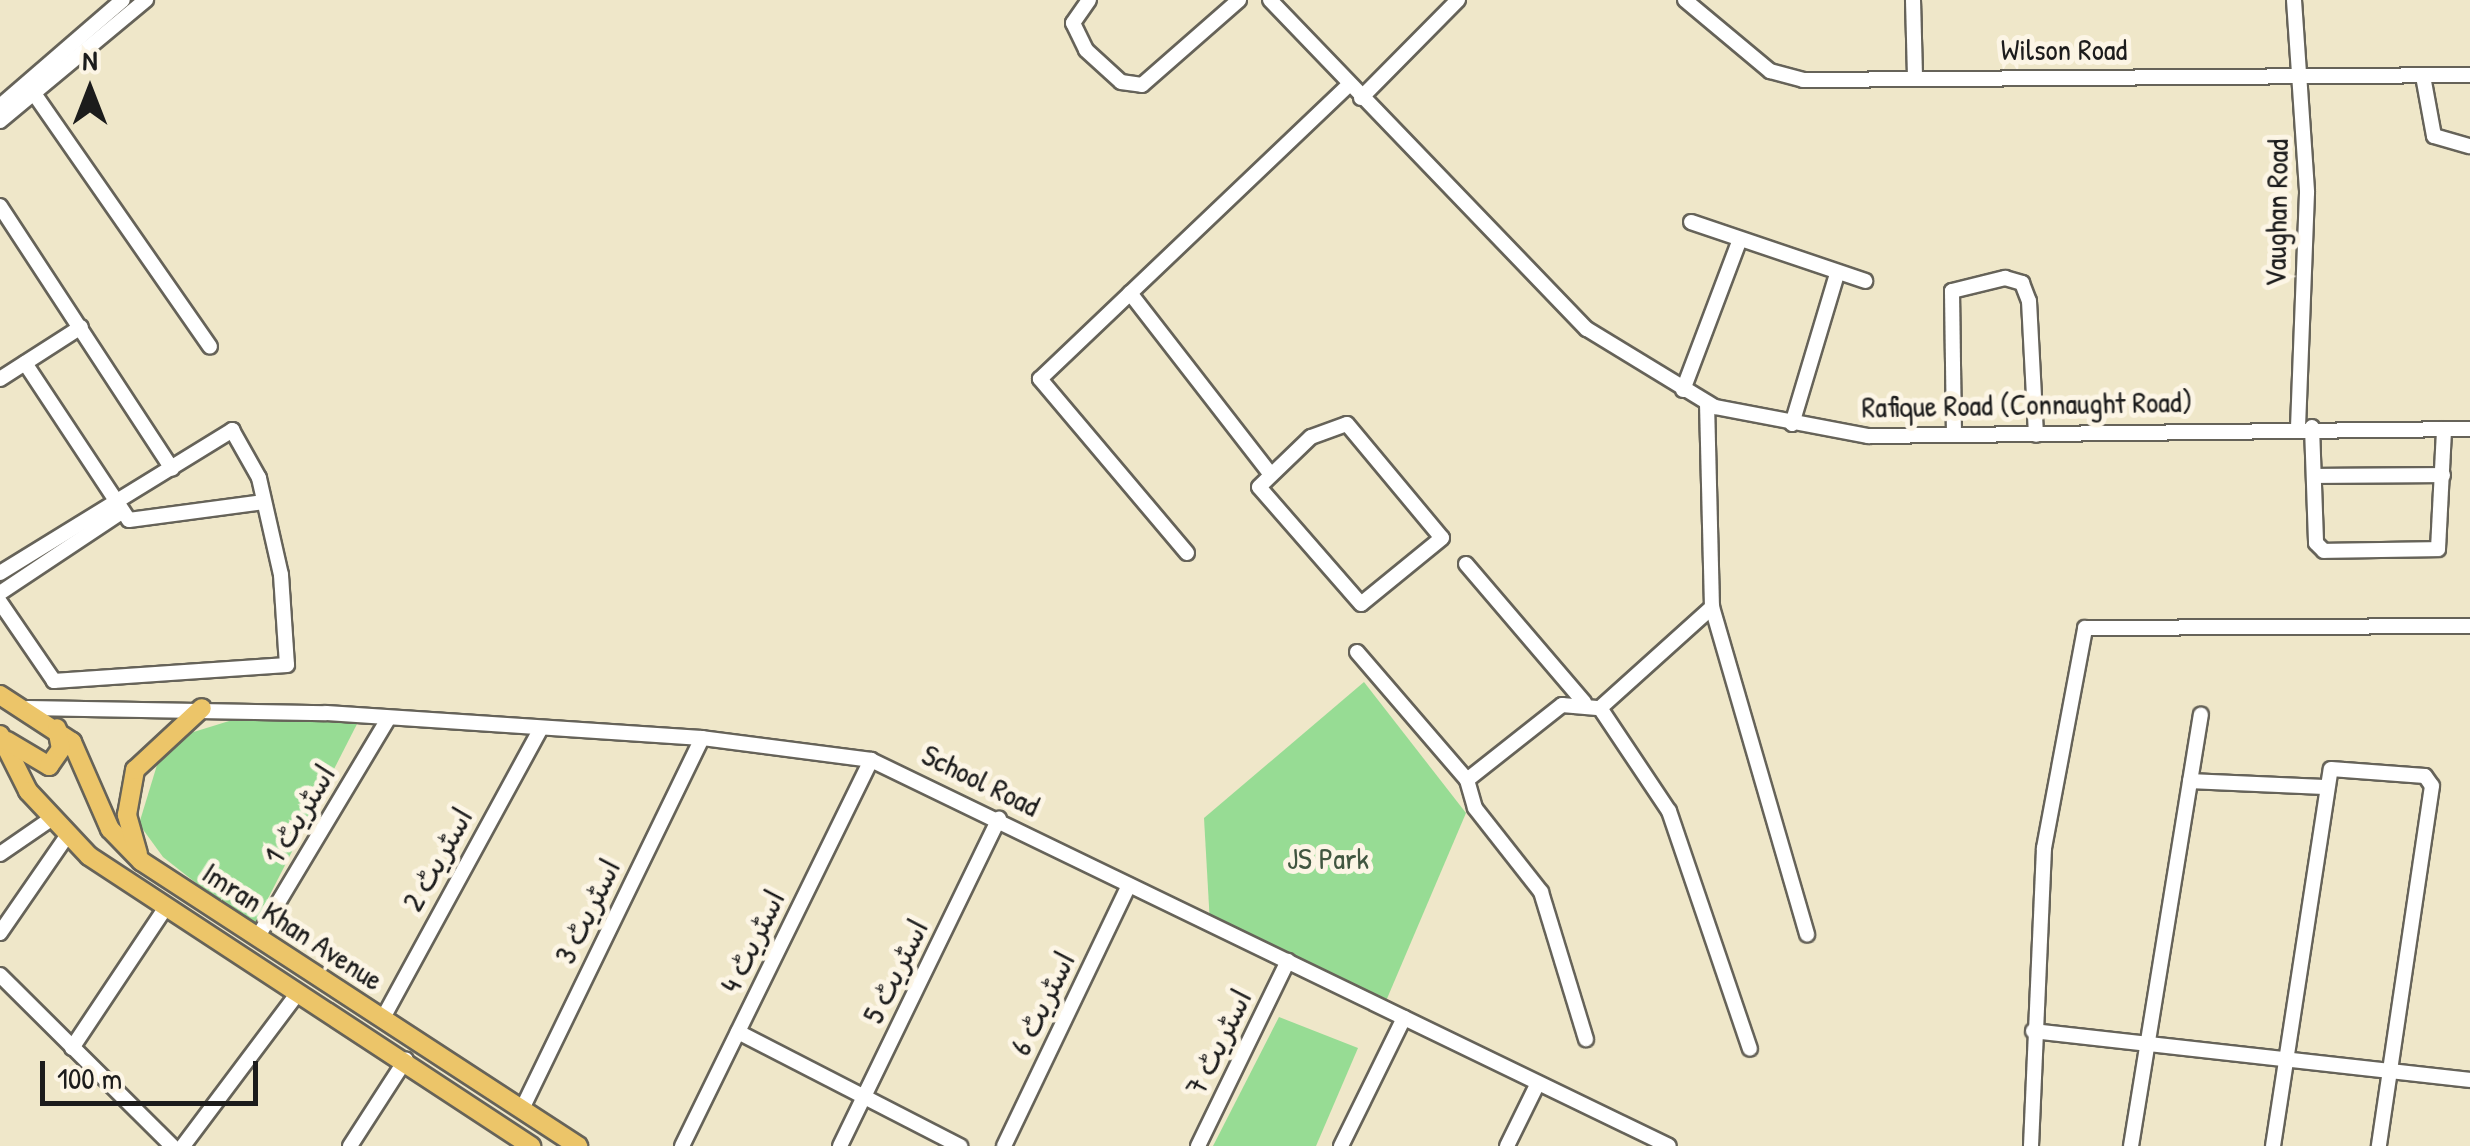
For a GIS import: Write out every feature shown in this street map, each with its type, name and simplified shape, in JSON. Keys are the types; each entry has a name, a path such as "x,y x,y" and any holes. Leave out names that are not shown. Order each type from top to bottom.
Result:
{"main road":[{"name":"Imran Khan Avenue","path":"0,694 57,727 86,764 110,830 142,861 578,1146"},
{"path":"0,705 28,708"},
{"path":"142,861 127,815 135,770 202,708"},
{"path":"0,735 49,766 61,749 57,727"},
{"name":"Imran Khan Avenue","path":"0,735 51,819 67,836 164,910 406,1059 526,1145"}],"street":[{"path":"0,106 122,0"},
{"path":"0,121 146,0"},
{"path":"1089,0 1073,23 1086,50 1121,82 1142,85 1240,0"},
{"name":"Rafique Road (Connaught Road)","path":"1270,0 1360,98 1587,329 1707,403 1792,424 1868,436 2305,427 2470,429"},
{"path":"1360,98 1458,0"},
{"name":"Wilson Road","path":"1684,0 1770,72 1803,80 1915,76 2470,75"},
{"path":"1913,0 1915,76"},
{"name":"Vaughan Road","path":"2294,0 2303,76 2305,427 2314,476 2319,548 2432,552 2441,543 2443,475"},
{"path":"2423,76 2434,136 2470,146"},
{"path":"1187,553 1040,379 1350,86"},
{"path":"33,92 210,347"},
{"path":"0,206 172,469"},
{"path":"1691,222 1837,274 1866,280"},
{"path":"1682,390 1740,240"},
{"path":"1792,424 1837,274"},
{"path":"1954,435 1952,291 2005,278 2022,284 2029,301 2036,435"},
{"path":"1130,293 1268,470"},
{"path":"0,380 81,327"},
{"path":"25,363 120,513 142,520 264,502"},
{"path":"1707,403 1712,607 1807,934"},
{"path":"1347,424 1440,530 1440,546 1361,604 1258,487 1268,470 1328,425 1347,424"},
{"path":"2314,476 2443,475 2444,429"},
{"path":"0,573 112,499 172,469 232,430 264,502 287,665 54,682 0,602"},
{"path":"0,593 120,513"},
{"path":"1466,564 1584,702"},
{"path":"1600,708 1712,607"},
{"path":"2031,1146 2033,1030 2044,848 2085,628 2470,626"},
{"path":"1357,652 1467,780 1475,808 1541,892 1586,1039"},
{"path":"1467,780 1562,705 1584,702 1600,708 1669,811 1750,1049"},
{"name":"School Road","path":"28,708 202,708 541,728 702,738 871,760 1668,1146"},
{"path":"2131,1146 2153,1048 2201,715"},
{"name":"اسٹریٹ 1","path":"256,938 388,719"},
{"name":"اسٹریٹ 2","path":"383,1018 541,728"},
{"name":"اسٹریٹ 3","path":"522,1109 702,738"},
{"name":"اسٹریٹ 4","path":"682,1146 871,760"},
{"path":"2273,1146 2322,786 2331,770 2430,780 2394,1072 2379,1146"},
{"path":"2190,781 2322,786"},
{"path":"0,854 51,819"},
{"name":"اسٹریٹ 5","path":"840,1146 999,819"},
{"path":"0,933 67,836"},
{"name":"اسٹریٹ 6","path":"1004,1146 1129,884"},
{"path":"72,1048 164,910"},
{"name":"اسٹریٹ 7","path":"1198,1146 1288,962"},
{"path":"0,975 172,1146"},
{"path":"183,1146 298,993"},
{"path":"1341,1146 1404,1018"},
{"path":"2033,1030 2153,1048 2470,1080"},
{"path":"738,1032 960,1146"},
{"path":"350,1146 406,1059"},
{"path":"1507,1146 1538,1083"}],"green space":[{"name":"JS Park","path":"1364,682 1466,813 1383,1008 1210,924 1204,818"},
{"path":"265,710 357,724 253,928 163,857 139,824 157,765 187,734"},
{"path":"1279,1017 1358,1048 1316,1146 1213,1146"}]}
